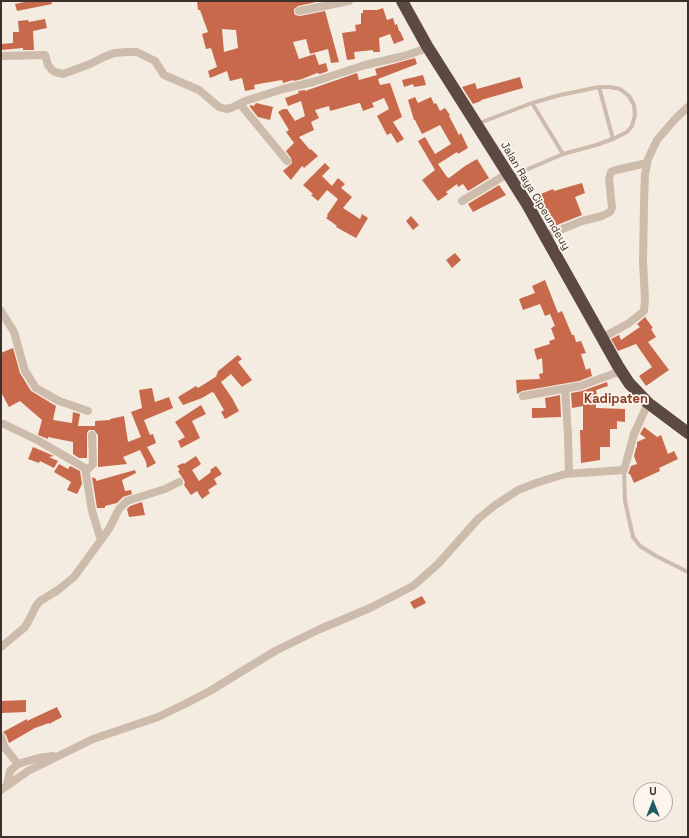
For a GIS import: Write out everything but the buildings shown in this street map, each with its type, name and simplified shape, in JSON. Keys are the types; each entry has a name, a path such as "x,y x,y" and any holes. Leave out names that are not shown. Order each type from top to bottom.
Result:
{"highway":[{"name":"Jalan Raya Cipeundeuy","path":"402,1 428,48 545,236 621,371 629,383 648,403 688,433"}],"street":[{"path":"299,11 349,1"},
{"path":"1,56 45,55 52,70 63,74 114,53 137,52 155,60 164,75 199,90 219,107 226,109 276,91 313,82 365,65 404,56 428,48"},
{"path":"240,104 286,161"},
{"path":"602,338 629,323 644,311 644,209 645,174 647,163 657,140 676,118 688,107"},
{"path":"545,236 582,221 602,216 610,212 612,208 609,179 611,172 647,163"},
{"path":"462,201 509,176"},
{"path":"1,311 14,332 25,371 36,388 60,401 88,411"},
{"path":"523,396 565,389 592,382 621,371"},
{"path":"565,389 569,473"},
{"path":"4,787 28,771 93,739 165,714 210,691 275,651 320,628 370,608 413,586 450,551 478,519 518,490 556,476 569,473 624,470 634,434 648,403"},
{"path":"4,424 83,466 86,471 86,480 92,511 101,540"},
{"path":"86,471 93,464 92,435"},
{"path":"1,647 24,628 40,601 62,587 74,577 109,529 119,509 127,501 165,489 179,482"},
{"path":"1,736 3,748 18,764"},
{"path":"4,787 10,771 18,764 38,758 57,757"}],"lane":[{"path":"477,125 532,103 560,95 599,87 620,89 629,96 634,106 635,114 632,126 627,132 613,139 563,154 509,176"},
{"path":"599,87 613,139"},
{"path":"532,103 563,154"},
{"path":"624,470 625,501 633,537 640,546 688,572"}],"district":[{"name":"Kadipaten","path":"616,399"}]}
